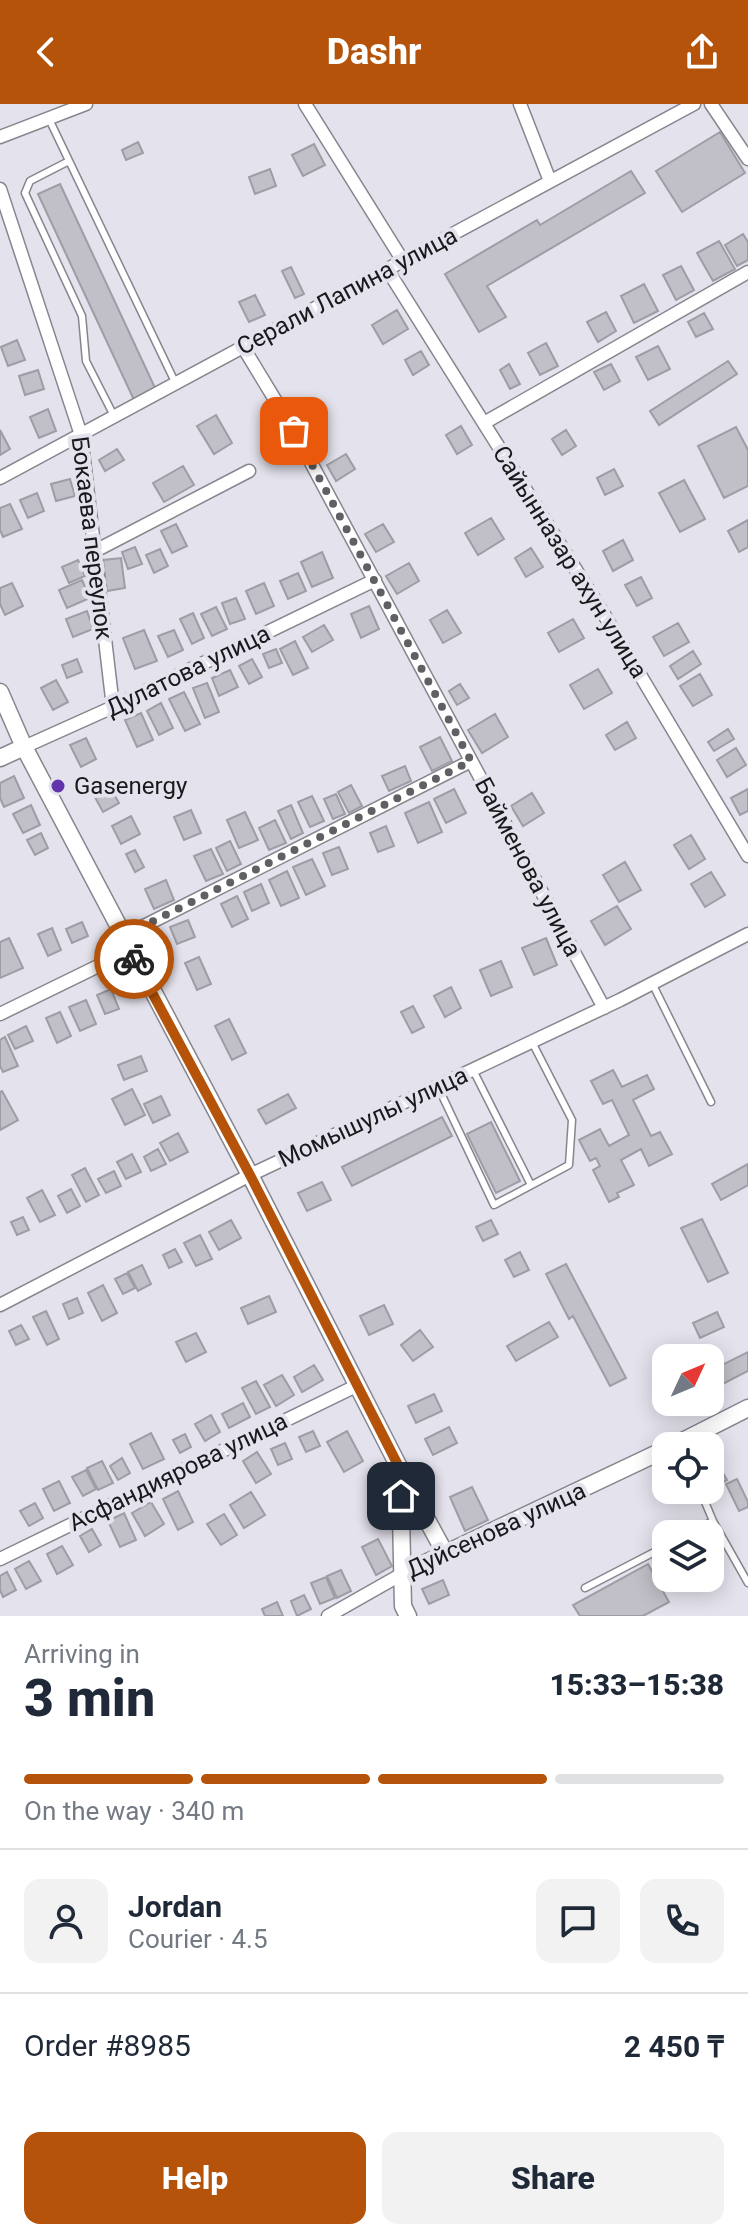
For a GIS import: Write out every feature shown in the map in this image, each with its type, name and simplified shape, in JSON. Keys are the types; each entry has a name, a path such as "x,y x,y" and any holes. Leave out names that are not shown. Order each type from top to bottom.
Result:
{"street":[{"path":"0,137 86,104"},
{"path":"305,104 403,261"},
{"path":"520,104 550,181"},
{"name":"Серали Лапина улица","path":"0,478 694,104"},
{"path":"711,104 748,159"},
{"name":"Бокаева переулок","path":"0,189 81,435 97,550 113,707"},
{"name":"Сайынназар ахун улица","path":"387,269 608,621 748,856"},
{"path":"484,423 748,272"},
{"name":"Байменова улица","path":"243,347 294,431 604,1008"},
{"path":"97,550 249,471"},
{"name":"Дулатова улица","path":"0,758 375,580"},
{"path":"0,692 24,747 445,1553"},
{"path":"0,1014 471,761"},
{"name":"Момышулы улица","path":"0,1305 250,1175 604,1008 748,934"},
{"name":"Асфандиярова улица","path":"0,1559 356,1386"},
{"name":"Дуйсенова улица","path":"701,1432 748,1408"},
{"name":"Дуйсенова улица","path":"328,1616 402,1574 652,1456"},
{"path":"400,1469 403,1606 408,1616"}],"lane":[{"path":"49,119 175,384"},
{"path":"69,161 30,181 25,193 82,316 86,361 114,417"},
{"path":"652,983 711,1102"},
{"path":"437,1086 494,1205 569,1165 572,1120 532,1042"},
{"path":"473,1070 531,1185"},
{"path":"724,1540 748,1583"},
{"path":"585,1588 652,1553"}],"building":[{"path":"720,132 745,173 682,212 656,171"},
{"path":"138,142 143,153 126,160 122,150"},
{"path":"314,144 325,165 303,176 292,155"},
{"path":"270,169 276,186 255,194 249,177"},
{"path":"631,171 645,193 487,286 506,317 479,332 445,274 537,220 540,225"},
{"path":"60,184 156,390 134,400 38,194"},
{"path":"743,234 748,242 748,260 737,266 725,245"},
{"path":"719,241 735,269 713,281 697,253"},
{"path":"681,266 694,290 676,300 663,275"},
{"path":"291,267 304,294 295,298 282,271"},
{"path":"644,284 658,311 634,323 621,296"},
{"path":"255,295 265,315 249,322 239,302"},
{"path":"397,310 408,329 383,344 372,325"},
{"path":"606,312 616,331 598,342 587,322"},
{"path":"704,313 713,329 696,337 688,322"},
{"path":"17,340 25,360 8,366 1,347"},
{"path":"546,343 558,366 540,375 528,353"},
{"path":"658,346 670,369 648,380 636,357"},
{"path":"421,351 429,365 413,375 405,360"},
{"path":"728,361 737,374 659,425 650,411"},
{"path":"509,364 520,384 510,389 500,370"},
{"path":"611,364 620,381 604,390 594,372"},
{"path":"38,370 44,389 25,395 19,376"},
{"path":"48,409 56,431 39,438 30,417"},
{"path":"216,415 232,443 214,454 197,426"},
{"path":"461,426 472,445 457,454 446,435"},
{"path":"736,427 748,450 748,486 724,498 698,446"},
{"path":"0,430 10,449 0,455"},
{"path":"566,430 576,446 562,455 552,439"},
{"path":"117,449 124,460 105,471 99,460"},
{"path":"346,454 355,469 336,481 327,465"},
{"path":"183,466 194,485 164,502 153,483"},
{"path":"614,469 623,486 605,495 597,478"},
{"path":"70,479 75,496 56,501 51,484"},
{"path":"684,480 705,519 680,532 659,493"},
{"path":"37,493 44,511 28,518 20,500"},
{"path":"10,504 22,529 3,537 0,508"},
{"path":"491,518 504,539 478,555 465,533"},
{"path":"748,520 748,547 739,552 728,531"},
{"path":"176,524 187,546 172,553 161,531"},
{"path":"383,524 394,542 376,552 365,534"},
{"path":"623,540 633,560 613,571 603,551"},
{"path":"135,547 142,564 128,569 122,552"},
{"path":"531,548 543,567 526,577 515,558"},
{"path":"160,549 168,566 154,573 146,555"},
{"path":"322,552 333,578 312,587 301,562"},
{"path":"121,558 125,588 107,591 103,560"},
{"path":"78,560 85,576 69,583 62,567"},
{"path":"409,563 419,581 397,594 386,576"},
{"path":"298,573 306,591 288,599 280,581"},
{"path":"641,577 652,598 637,606 625,585"},
{"path":"82,580 90,598 67,608 59,590"},
{"path":"12,583 23,606 5,615 0,604 0,588"},
{"path":"264,583 274,606 256,614 246,591"},
{"path":"236,598 245,619 230,624 222,603"},
{"path":"369,606 379,629 361,638 351,614"},
{"path":"216,607 227,629 212,636 201,614"},
{"path":"447,610 461,633 443,643 430,620"},
{"path":"87,611 93,629 73,637 66,619"},
{"path":"193,613 204,638 192,644 180,619"},
{"path":"573,619 584,638 559,652 548,633"},
{"path":"678,623 689,642 664,656 653,637"},
{"path":"324,625 333,640 312,652 303,637"},
{"path":"144,630 157,661 135,669 123,638"},
{"path":"174,630 183,650 168,657 158,636"},
{"path":"295,641 308,668 293,675 280,649"},
{"path":"276,649 282,663 269,668 263,654"},
{"path":"693,651 701,664 678,679 670,666"},
{"path":"77,659 82,672 67,678 62,665"},
{"path":"252,659 262,677 249,684 239,666"},
{"path":"598,669 612,693 584,709 570,685"},
{"path":"230,670 238,687 219,696 212,678"},
{"path":"700,674 712,695 693,706 680,686"},
{"path":"56,680 68,702 53,710 41,688"},
{"path":"207,683 219,712 205,718 193,688"},
{"path":"460,684 469,698 457,705 449,691"},
{"path":"184,692 200,724 185,731 169,699"},
{"path":"161,703 173,728 159,735 147,711"},
{"path":"141,713 153,740 137,747 125,720"},
{"path":"495,714 508,737 482,753 468,730"},
{"path":"627,722 636,738 615,750 606,735"},
{"path":"728,729 734,739 714,751 708,742"},
{"path":"440,737 452,761 432,771 420,747"},
{"path":"86,738 96,759 81,767 70,745"},
{"path":"736,748 746,765 727,777 717,760"},
{"path":"405,766 411,781 389,791 382,776"},
{"path":"14,776 24,798 4,807 0,798 0,783"},
{"path":"107,782 119,803 103,812 91,790"},
{"path":"351,785 362,806 349,813 338,792"},
{"path":"454,789 466,813 446,823 434,799"},
{"path":"748,789 748,811 740,815 731,798"},
{"path":"532,793 544,813 523,826 511,806"},
{"path":"336,794 345,814 333,819 324,799"},
{"path":"312,796 324,821 310,827 298,802"},
{"path":"429,802 442,832 418,843 405,813"},
{"path":"31,805 40,825 23,833 13,814"},
{"path":"291,805 303,833 291,839 278,811"},
{"path":"191,810 201,833 184,840 174,817"},
{"path":"245,812 258,840 239,848 227,820"},
{"path":"131,816 140,834 121,844 112,826"},
{"path":"275,820 286,843 269,850 259,828"},
{"path":"386,826 394,846 378,852 370,833"},
{"path":"41,833 48,848 35,855 27,840"},
{"path":"691,835 705,859 689,869 674,845"},
{"path":"230,841 241,864 227,871 216,848"},
{"path":"339,847 348,869 332,875 323,853"},
{"path":"211,849 223,874 206,881 194,856"},
{"path":"135,850 144,867 135,872 126,854"},
{"path":"312,859 325,886 306,895 293,867"},
{"path":"625,862 641,890 619,902 603,875"},
{"path":"287,871 299,898 281,906 269,880"},
{"path":"711,872 725,895 705,907 691,884"},
{"path":"166,880 174,900 154,909 145,889"},
{"path":"261,884 269,903 252,911 244,892"},
{"path":"237,896 248,919 232,927 221,904"},
{"path":"617,906 631,929 605,945 591,921"},
{"path":"188,920 195,937 177,944 170,927"},
{"path":"82,922 88,936 72,943 66,929"},
{"path":"52,928 61,950 48,956 38,934"},
{"path":"9,938 23,968 0,978 0,942"},
{"path":"546,938 557,965 534,975 522,948"},
{"path":"199,957 211,984 197,990 185,963"},
{"path":"501,961 512,987 491,996 480,970"},
{"path":"451,987 461,1008 445,1017 434,996"},
{"path":"111,989 119,1009 105,1014 97,995"},
{"path":"86,1000 96,1024 80,1031 69,1007"},
{"path":"413,1006 424,1027 412,1033 401,1012"},
{"path":"60,1012 71,1036 57,1043 46,1018"},
{"path":"229,1019 246,1053 232,1060 215,1026"},
{"path":"26,1026 33,1041 15,1049 8,1035"},
{"path":"5,1037 18,1066 3,1072 0,1066 0,1040"},
{"path":"141,1056 147,1071 124,1080 118,1065"},
{"path":"613,1070 622,1087 647,1075 654,1089 633,1100 651,1136 660,1132 672,1154 649,1166 641,1149 621,1160 634,1185 617,1193 619,1197 609,1202 593,1170 600,1166 596,1158 590,1161 579,1140 600,1129 609,1146 629,1135 612,1100 603,1104 591,1081"},
{"path":"132,1089 145,1115 125,1125 112,1099"},
{"path":"0,1092 18,1120 0,1130"},
{"path":"288,1094 296,1108 266,1124 258,1110"},
{"path":"161,1096 170,1115 153,1123 144,1104"},
{"path":"442,1117 452,1136 352,1186 342,1167"},
{"path":"491,1122 520,1181 496,1193 467,1134"},
{"path":"178,1133 188,1152 170,1161 160,1143"},
{"path":"158,1149 166,1164 151,1171 144,1157"},
{"path":"132,1154 141,1172 126,1179 117,1162"},
{"path":"748,1164 748,1185 721,1200 712,1184"},
{"path":"85,1168 99,1195 86,1202 72,1175"},
{"path":"114,1171 121,1186 106,1193 98,1179"},
{"path":"322,1182 331,1200 307,1211 298,1193"},
{"path":"71,1189 80,1206 67,1213 58,1196"},
{"path":"42,1190 55,1215 40,1222 27,1198"},
{"path":"23,1217 29,1230 17,1235 11,1222"},
{"path":"702,1219 728,1273 708,1282 681,1228"},
{"path":"231,1220 241,1238 219,1250 209,1232"},
{"path":"491,1220 498,1234 483,1241 476,1227"},
{"path":"200,1235 212,1259 196,1266 184,1243"},
{"path":"175,1249 182,1262 169,1268 163,1255"},
{"path":"520,1252 529,1270 514,1277 505,1260"},
{"path":"566,1264 626,1378 610,1386 573,1316 569,1319 546,1274"},
{"path":"142,1265 151,1284 138,1291 128,1272"},
{"path":"127,1273 135,1288 123,1294 115,1279"},
{"path":"103,1285 117,1313 102,1321 88,1293"},
{"path":"269,1296 276,1312 248,1324 241,1308"},
{"path":"77,1298 83,1313 69,1319 63,1304"},
{"path":"384,1305 393,1324 369,1335 360,1316"},
{"path":"46,1311 59,1339 47,1345 33,1317"},
{"path":"717,1312 724,1327 700,1338 693,1323"},
{"path":"549,1322 558,1337 516,1361 507,1346"},
{"path":"21,1325 29,1339 16,1345 9,1331"},
{"path":"420,1330 433,1347 413,1361 401,1345"},
{"path":"196,1333 206,1352 186,1362 176,1342"},
{"path":"748,1352 748,1371 724,1383 724,1364"},
{"path":"314,1365 323,1380 302,1392 294,1377"},
{"path":"282,1375 294,1395 276,1406 264,1385"},
{"path":"256,1381 270,1407 256,1414 242,1388"},
{"path":"434,1394 442,1411 416,1423 408,1406"},
{"path":"243,1403 250,1417 229,1428 222,1414"},
{"path":"211,1415 220,1432 205,1441 195,1424"},
{"path":"449,1427 457,1443 433,1455 425,1439"},
{"path":"313,1431 320,1446 306,1452 299,1437"},
{"path":"347,1431 363,1461 344,1472 327,1442"},
{"path":"151,1433 164,1459 143,1469 130,1444"},
{"path":"185,1434 191,1447 180,1453 173,1440"},
{"path":"285,1443 292,1459 278,1465 271,1449"},
{"path":"257,1452 271,1474 256,1483 243,1461"},
{"path":"122,1458 130,1473 118,1480 110,1466"},
{"path":"102,1461 113,1483 98,1490 87,1468"},
{"path":"86,1470 96,1489 83,1496 72,1477"},
{"path":"737,1479 748,1502 748,1507 739,1511 726,1484"},
{"path":"59,1481 70,1503 54,1511 43,1489"},
{"path":"472,1487 488,1520 465,1531 450,1497"},
{"path":"178,1491 193,1522 178,1530 163,1499"},
{"path":"251,1492 265,1515 244,1528 230,1505"},
{"path":"151,1502 164,1524 145,1536 132,1513"},
{"path":"35,1503 43,1518 29,1526 20,1511"},
{"path":"124,1513 136,1540 120,1547 108,1521"},
{"path":"224,1514 237,1535 221,1545 207,1524"},
{"path":"92,1529 101,1545 89,1552 80,1536"},
{"path":"378,1539 392,1566 376,1575 362,1547"},
{"path":"62,1546 73,1565 57,1574 47,1554"},
{"path":"29,1561 41,1581 26,1589 15,1569"},
{"path":"648,1564 652,1571 652,1592 663,1592 669,1602 643,1616 580,1616 573,1605"},
{"path":"341,1570 351,1591 337,1598 327,1576"},
{"path":"7,1572 16,1590 3,1597 0,1576"},
{"path":"326,1577 335,1598 320,1604 311,1583"},
{"path":"443,1580 449,1595 429,1604 422,1589"},
{"path":"304,1595 311,1609 297,1616 291,1601"},
{"path":"277,1602 283,1616 265,1616 262,1609"}],"way so far":[{"path":"134,959 124,936 471,761 294,431"}],"place":[{"name":"Gasenergy","path":"58,786"}],"route":[{"path":"134,959 250,1175 400,1469 401,1496"}]}
